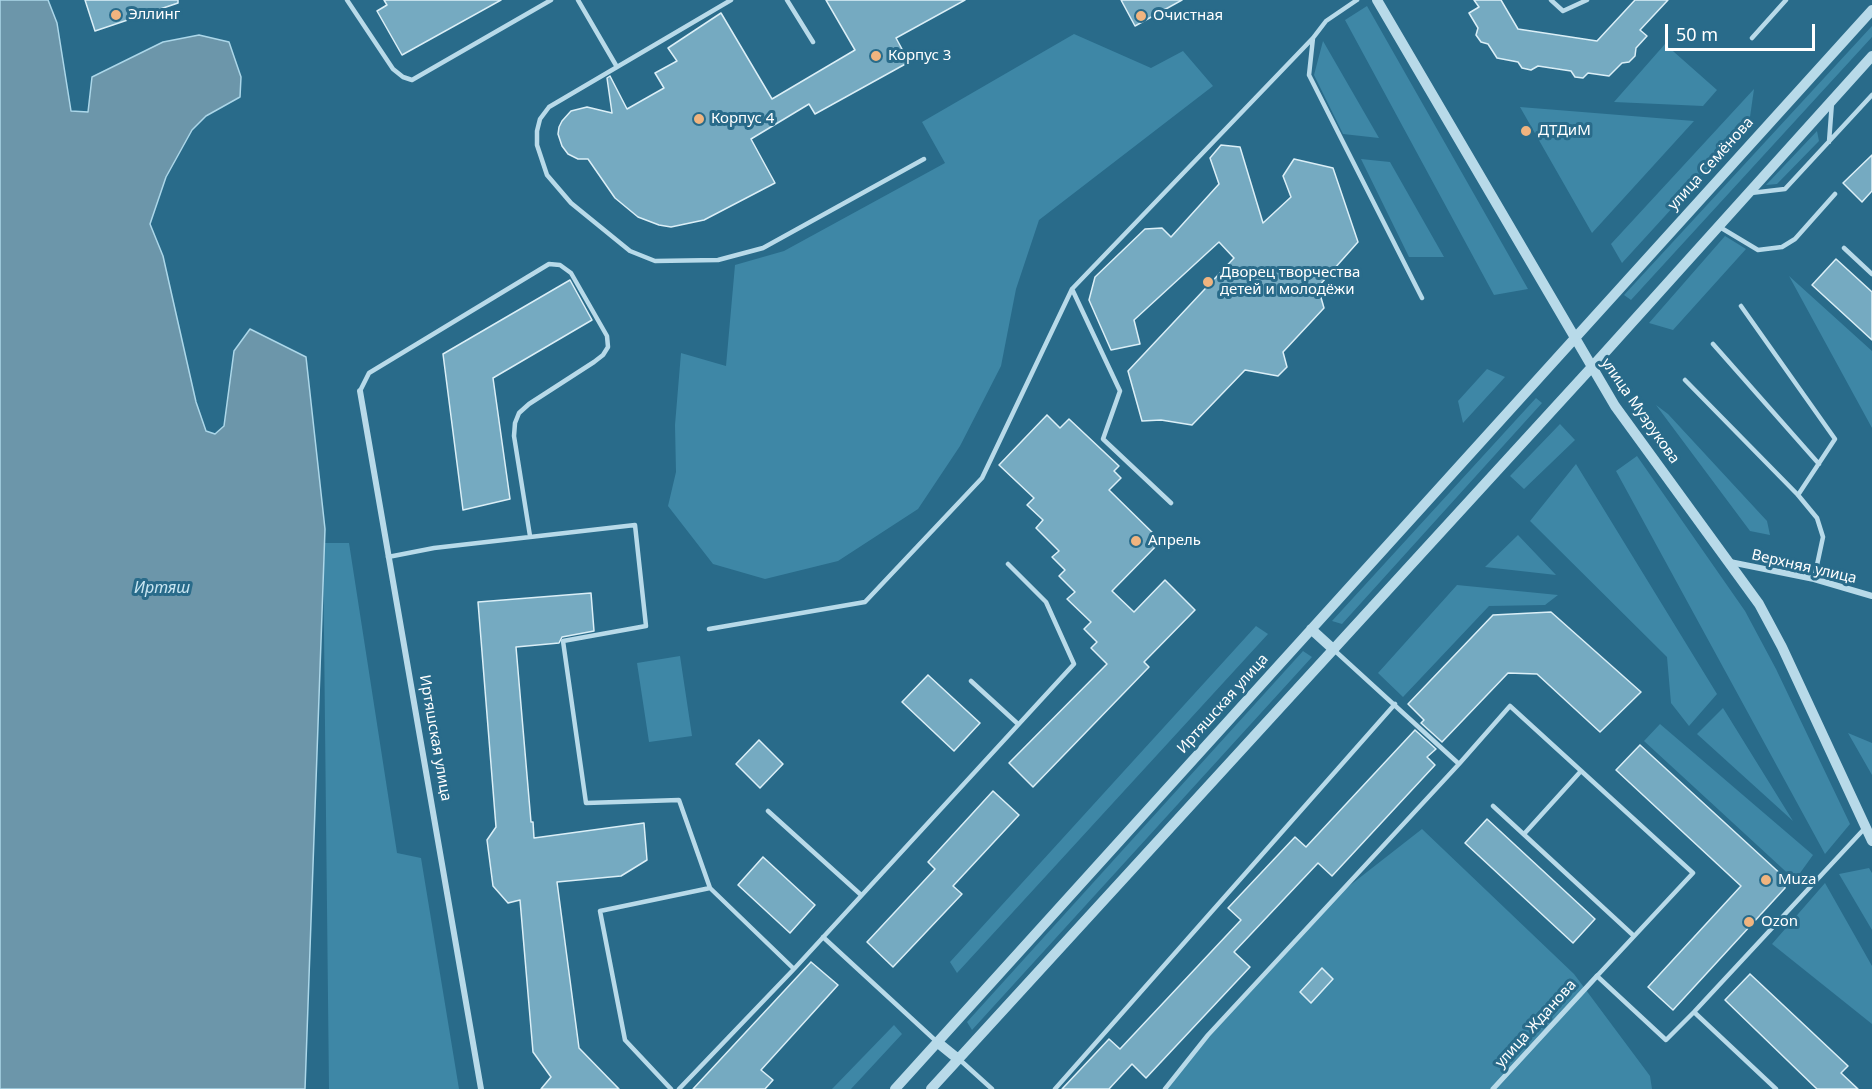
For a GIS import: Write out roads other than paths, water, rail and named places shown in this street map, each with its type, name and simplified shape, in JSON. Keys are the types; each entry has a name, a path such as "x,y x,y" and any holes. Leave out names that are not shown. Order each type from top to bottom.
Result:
{"street":[{"name":"улица Музрукова","path":"1377,0 1615,406 1759,604 1782,647 1872,841"},
{"name":"улица Семёнова","path":"1574,339 1872,10"},
{"path":"931,1089 1591,368 1872,56"},
{"name":"Иртяшская улица","path":"895,1089 1574,339"},
{"name":"Иртяшская улица","path":"360,391 481,1089"},
{"name":"Верхняя улица","path":"1730,562 1814,579 1872,596"},
{"path":"1311,630 1333,649"},
{"name":"улица Жданова","path":"1493,1089 1597,976"},
{"path":"937,1042 958,1059"}],"lane":[{"path":"347,0 393,69 403,77 412,80 552,0"},
{"path":"578,0 617,67"},
{"path":"731,0 549,107 540,118 537,145 547,175 571,202 630,250 655,261 718,260 763,248 924,159"},
{"path":"787,0 813,42"},
{"path":"709,629 865,602 982,478 1072,289 1313,38 1326,21 1357,0"},
{"path":"1551,0 1563,11 1587,0"},
{"path":"1752,38 1786,0"},
{"path":"1313,38 1309,75 1422,298"},
{"path":"1748,193 1785,189 1872,95"},
{"path":"1829,142 1832,100"},
{"path":"1718,226 1758,250 1782,247 1795,239 1835,194"},
{"path":"1844,248 1872,274"},
{"path":"360,391 369,373 549,264 560,265 571,273 608,336 608,347 603,356 529,404 519,413 514,436 530,536"},
{"path":"1072,289 1120,391 1103,439 1171,503"},
{"path":"1741,306 1835,439 1798,495"},
{"path":"1713,344 1819,464"},
{"path":"1685,380 1798,495 1817,518 1823,537 1814,579"},
{"path":"388,557 434,548 635,525 646,626 563,641 586,803 679,800 710,888 794,969"},
{"path":"679,1089 794,969 860,894 1074,664 1046,602 1008,564"},
{"path":"1333,649 1459,764"},
{"path":"971,681 1018,724"},
{"path":"1055,1089 1395,704"},
{"path":"1165,1089 1208,1035 1510,706 1693,873 1597,976 1665,1040 1694,1012 1865,828"},
{"path":"1524,834 1581,771"},
{"path":"1493,806 1634,936"},
{"path":"768,811 860,894"},
{"path":"672,1089 625,1040 600,911 710,888"},
{"path":"823,937 937,1042"},
{"path":"1694,1012 1776,1089"},
{"path":"958,1059 992,1089"}],"water":[{"name":"Иртяш","path":"0,0 48,0 57,23 71,111 88,112 92,77 163,42 199,35 229,42 241,77 240,97 206,116 192,130 166,177 150,224 163,256 196,402 206,431 215,434 224,426 234,351 250,329 306,357 325,529 305,1089 0,1089"}],"place":[{"name":"Эллинг","path":"116,15"},
{"name":"Очистная","path":"1141,16"},
{"name":"Корпус 3","path":"876,56"},
{"name":"Корпус 4","path":"699,119"},
{"name":"ДТДиМ","path":"1526,131"},
{"name":"Дворец творчества детей и молодёжи","path":"1208,282"},
{"name":"Апрель","path":"1136,541"},
{"name":"Muza","path":"1766,880"},
{"name":"Ozon","path":"1749,922"}]}
